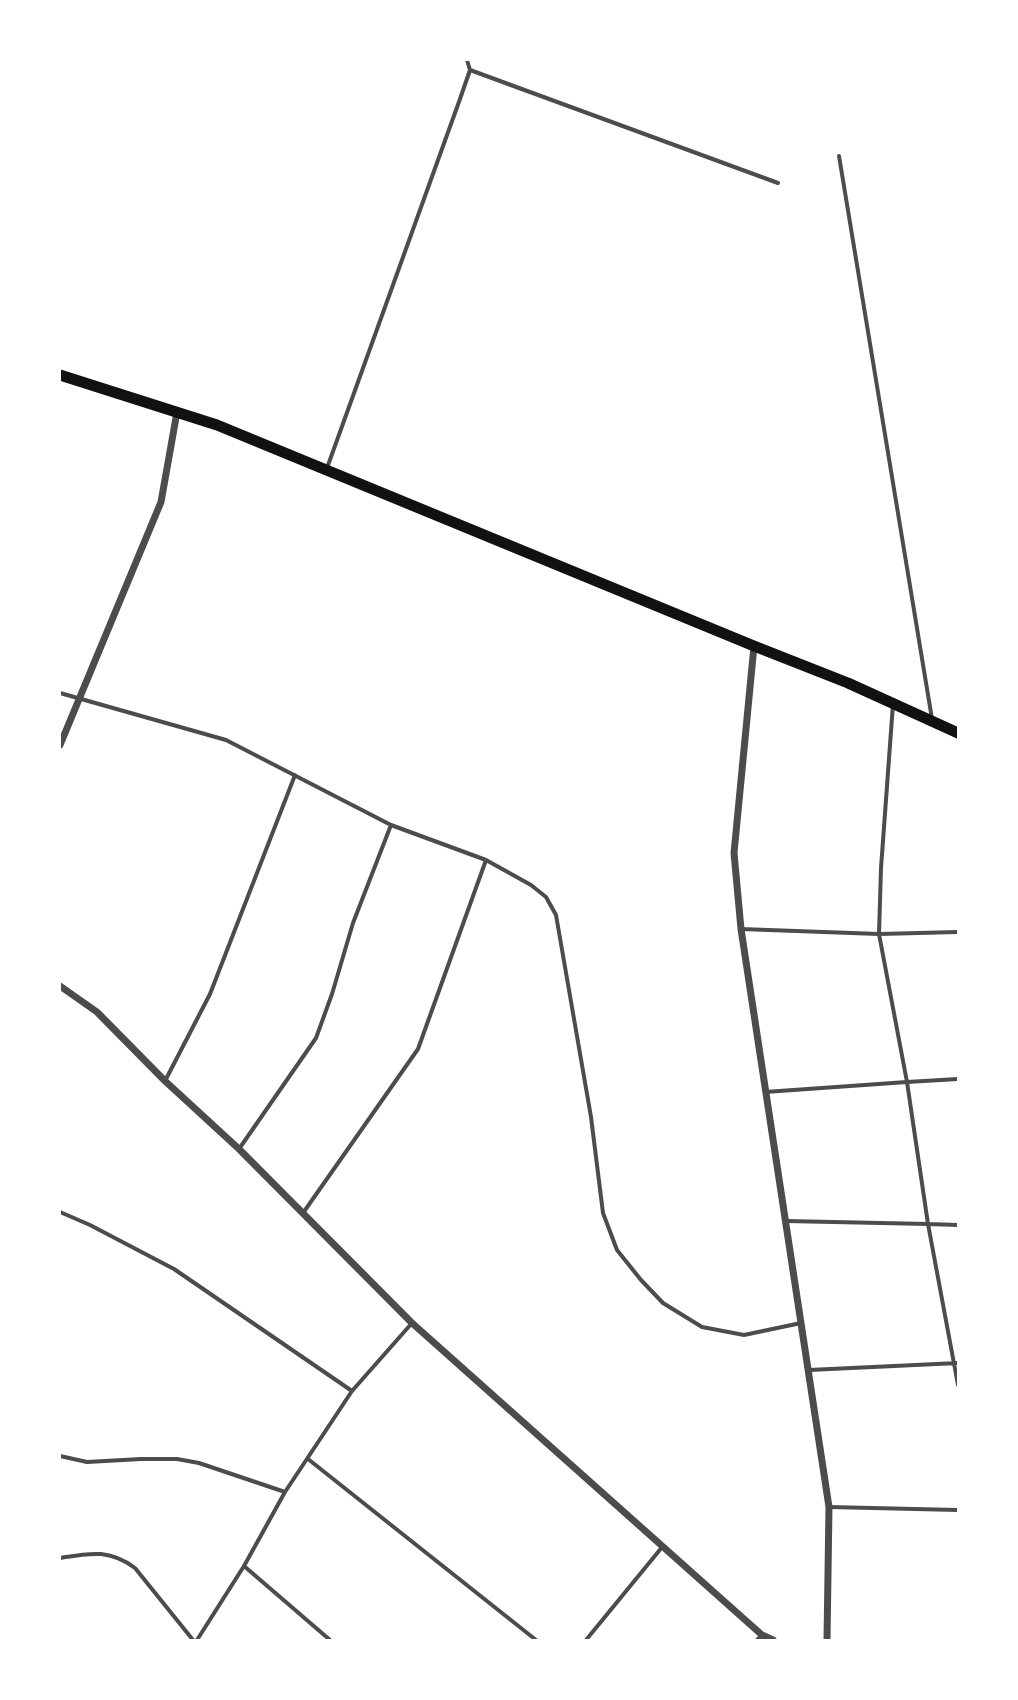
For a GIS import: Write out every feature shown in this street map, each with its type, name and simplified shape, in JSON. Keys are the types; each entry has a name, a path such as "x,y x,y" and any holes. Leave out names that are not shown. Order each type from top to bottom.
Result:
{"highway":[{"path":"60,376 217,425 893,703 958,733"}],"street":[{"path":"326,470 470,70 467,60"},
{"path":"470,70 778,183"},
{"path":"839,156 932,721"},
{"path":"60,745 161,502 177,412"},
{"path":"754,646 734,853 741,929 829,1507 826,1640"},
{"path":"60,693 226,740 391,825 486,860 531,885 546,897 556,915 591,1117 603,1213 617,1250 641,1280 663,1303 702,1327 744,1335 802,1323"},
{"path":"893,703 881,868 879,934 908,1082 928,1224 956,1363 958,1385"},
{"path":"166,1081 210,994 295,775"},
{"path":"239,1149 316,1038 332,994 353,923 391,825"},
{"path":"302,1214 418,1049 486,860"},
{"path":"741,929 879,934 958,932"},
{"path":"60,986 97,1012 166,1081 239,1149 412,1323 663,1545 760,1637 773,1640"},
{"path":"765,1092 958,1079"},
{"path":"60,1212 90,1225 174,1269 352,1391"},
{"path":"786,1221 958,1225"},
{"path":"197,1640 244,1566 285,1492 352,1391 412,1323"},
{"path":"809,1370 956,1363"},
{"path":"60,1456 87,1462 141,1459 178,1459 199,1463 285,1492"},
{"path":"308,1459 536,1640"},
{"path":"829,1507 958,1510"},
{"path":"586,1640 663,1545"},
{"path":"60,1558 102,1554 112,1555 123,1559 135,1568 193,1640"},
{"path":"244,1566 330,1640"}]}
